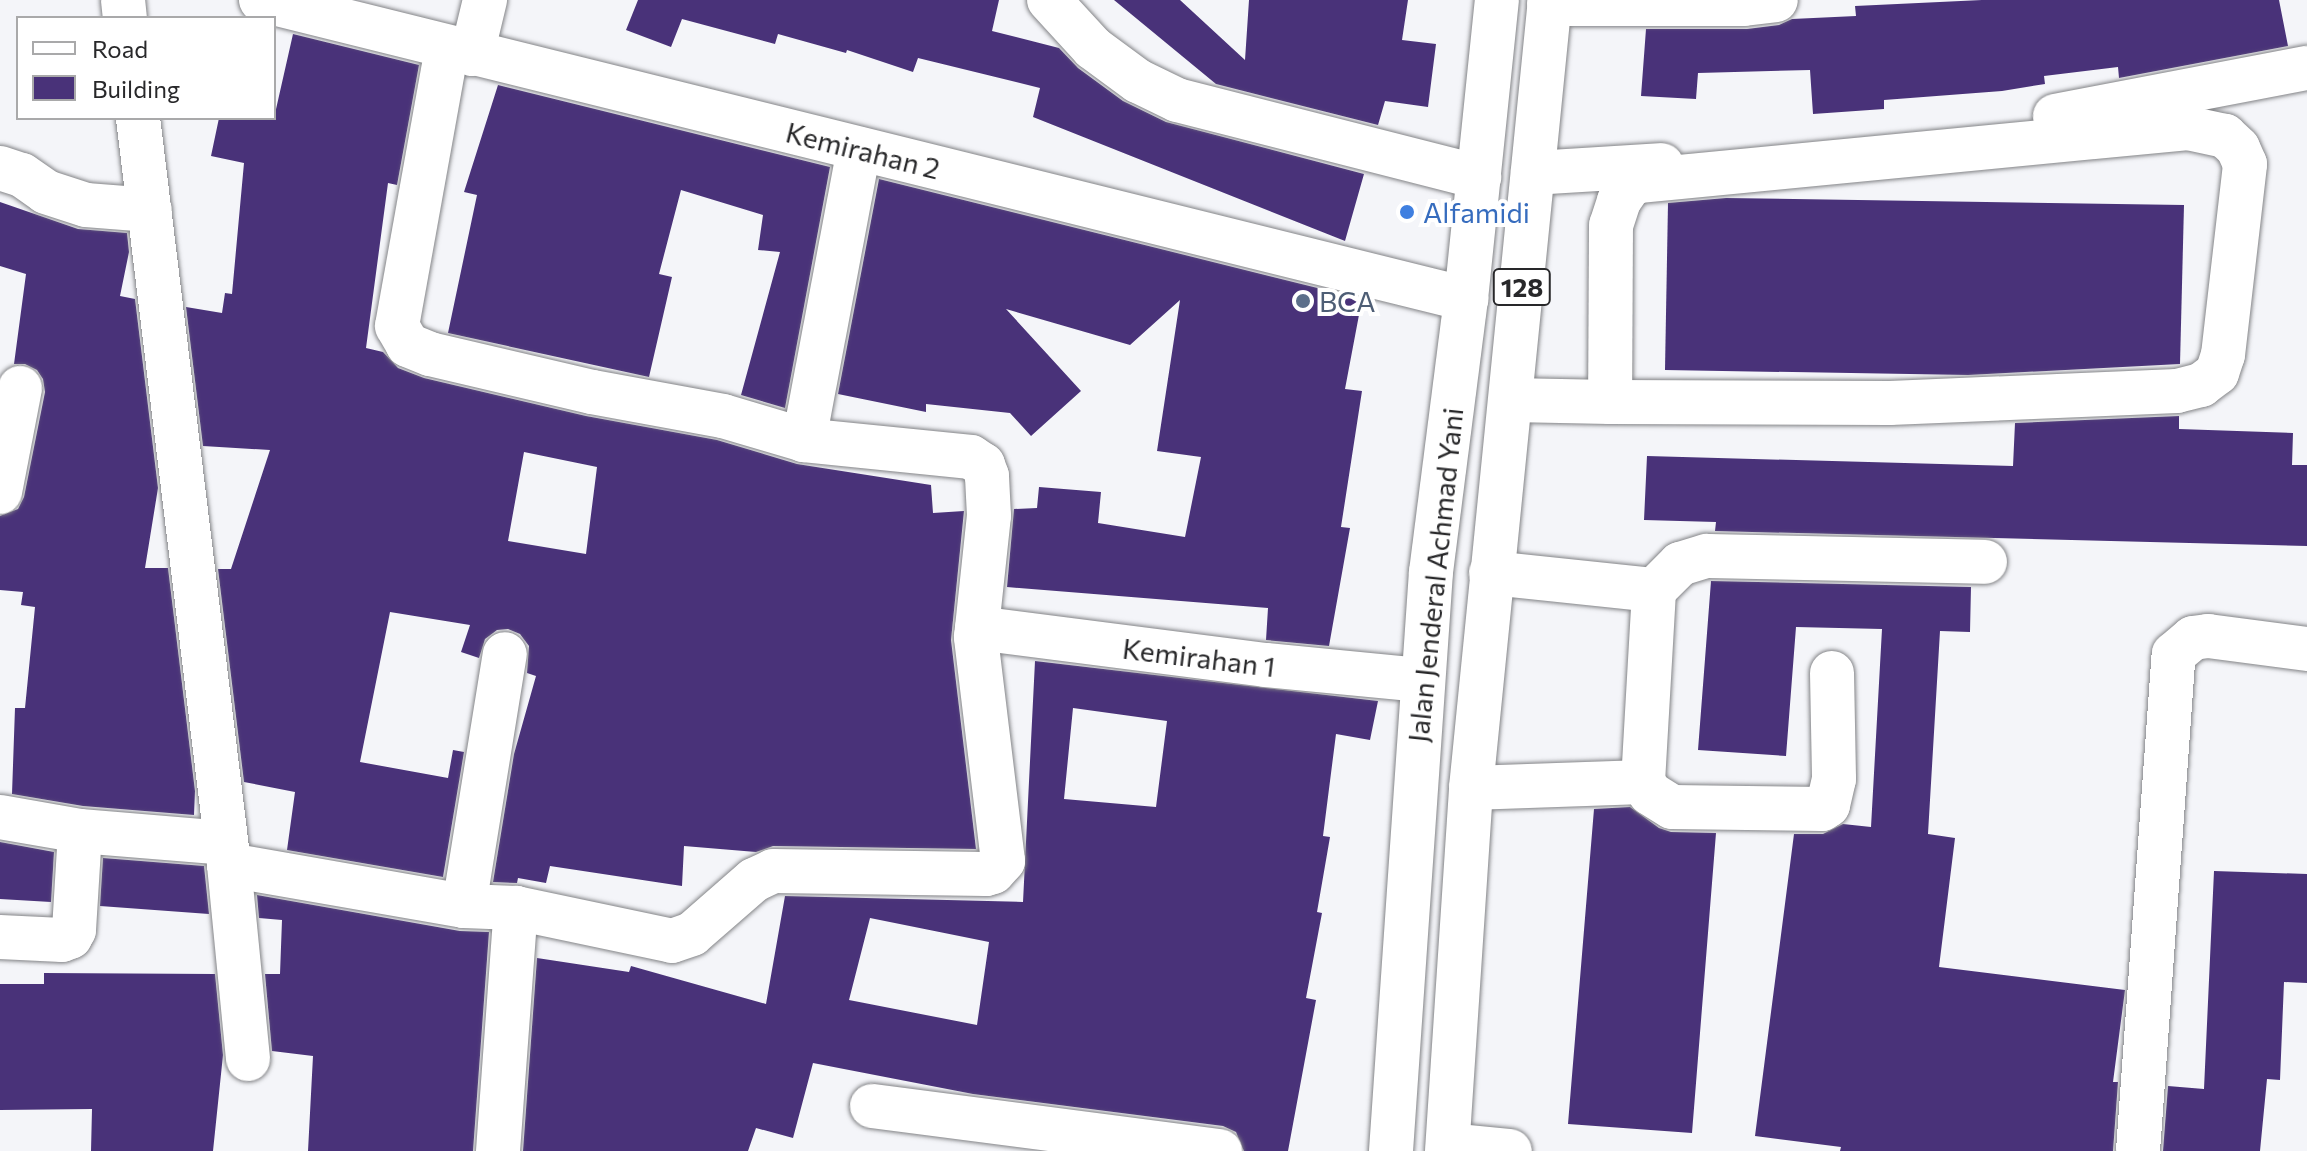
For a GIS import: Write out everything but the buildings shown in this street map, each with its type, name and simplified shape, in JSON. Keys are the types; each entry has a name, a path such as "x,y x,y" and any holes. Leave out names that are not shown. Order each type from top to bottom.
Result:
{"street":[{"name":"Kemirahan 2","path":"261,0 1466,299"},
{"path":"0,817 227,854 464,906 516,908 672,941 683,940 760,875 773,871 993,872 1003,857 977,628 989,516 987,476 983,465 971,457 804,440 723,416 592,392 430,354 408,345 397,326 460,51 485,0"},
{"path":"1049,0 1093,48 1138,81 1177,100 1479,177"},
{"name":"Jalan Jenderal Achmad Yani","path":"1391,1151 1431,572 1466,299 1497,0"},
{"path":"1549,2 1713,5 1776,0"},
{"name":"Jalan Jenderal Achmad Yani","path":"1448,1148 1471,788 1549,2"},
{"path":"1533,173 1726,161 1976,132 2307,68"},
{"path":"138,120 227,854 248,1059"},
{"path":"1511,400 1610,402 1890,403 2177,391 2201,385 2217,373 2223,355 2245,164 2238,148 2225,136 2188,128 1639,181 1630,185 1619,201 1611,225 1610,402"},
{"path":"804,440 859,149"},
{"path":"0,168 22,175 46,192 86,205 150,210"},
{"path":"0,492 20,388"},
{"path":"1832,673 1834,779 1828,805 1822,809 1672,807 1650,793 1643,782 1654,590 1680,564 1707,556 1985,562"},
{"path":"1431,572 1491,573 1654,590"},
{"name":"Kemirahan 1","path":"977,628 1266,665 1422,680"},
{"path":"2138,1151 2174,654 2193,638 2208,636 2307,649"},
{"path":"464,906 505,654"},
{"path":"1471,788 1643,782"},
{"path":"0,937 62,940 70,937 74,930 80,831"},
{"path":"498,1151 516,908"},
{"path":"872,1106 1220,1151"},
{"path":"1448,1148 1510,1151"}],"place":[{"name":"Alfamidi","path":"1407,212"},
{"name":"BCA","path":"1303,301"}]}
